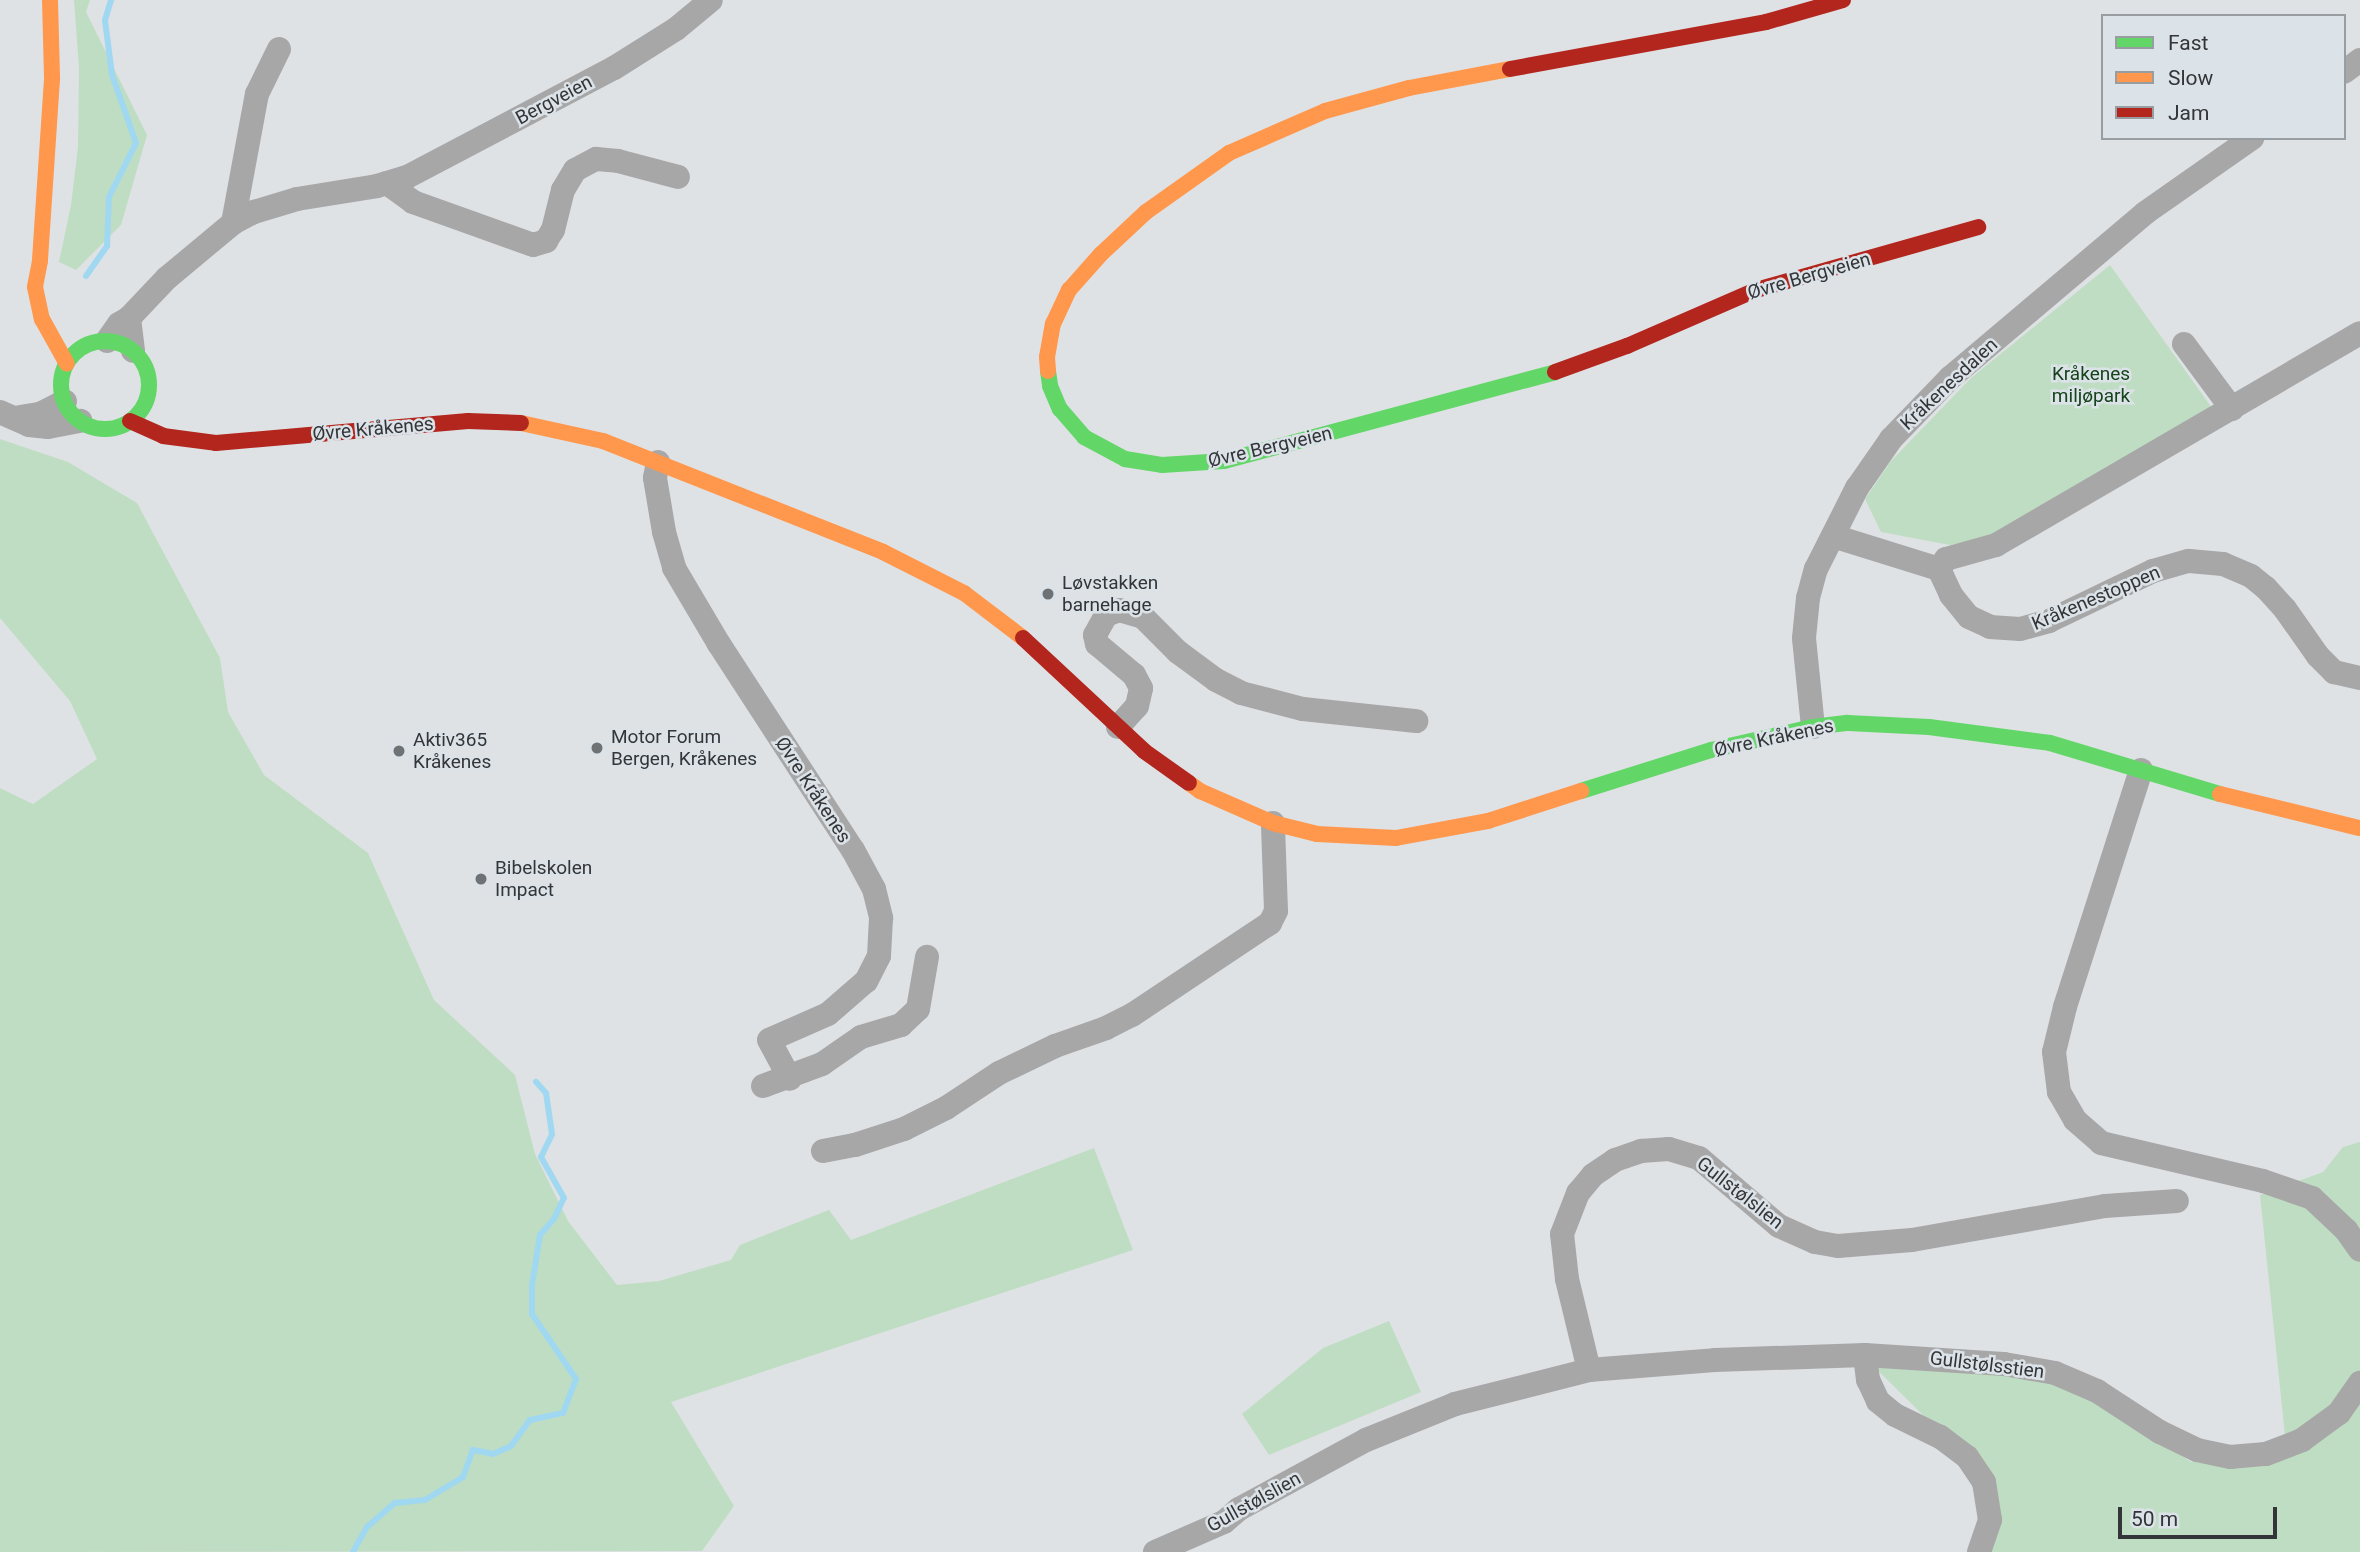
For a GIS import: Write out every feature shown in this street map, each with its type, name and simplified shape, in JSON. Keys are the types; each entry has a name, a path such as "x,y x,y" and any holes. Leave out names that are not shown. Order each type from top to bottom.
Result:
{"main road":[{"path":"50,0 52,79 40,261 35,288 37,302 50,336 67,363"},
{"name":"Øvre Bergveien","path":"1843,0 1766,22 1409,88 1325,111 1229,153 1146,212 1101,254 1069,290 1053,324 1047,357 1050,386 1060,409 1084,437 1125,459 1162,465 1224,461 1554,372 1627,346 1756,290 1978,227"},
{"path":"40,261 54,299"},
{"path":"75,329 101,342 132,351 147,371 148,395 138,414 130,421 105,429 80,421 65,401 62,388 67,363 74,354 101,342"},
{"path":"148,395 166,408"},
{"name":"Øvre Kråkenes","path":"130,421 163,436 216,443 468,421 500,422 565,430 658,462 883,552 964,593 1008,624 1118,727 1200,792 1273,823 1317,834 1396,838 1488,821 1711,750 1813,727 1848,723 1942,729 2050,743 2251,803 2360,828"},
{"name":"Øvre Kråkenes","path":"193,423 249,439"}],"street":[{"name":"Bergveien","path":"101,342 129,318 167,278 233,223 254,212 297,199 387,183 429,166 614,68 676,29 712,0"},
{"path":"233,223 257,94 279,49"},
{"name":"Kråkenesdalen","path":"1813,727 1804,638 1811,588 1857,488 1891,439 1950,378 2145,213 2249,140"},
{"path":"387,183 413,202 533,245 546,241 554,230 563,190 575,170 596,159 618,161 678,177"},
{"path":"129,318 132,351"},
{"path":"1833,536 1939,569 1945,559 1996,545 2360,333"},
{"path":"2184,344 2232,409"},
{"path":"6,415 40,414 65,401"},
{"path":"6,415 29,425 48,427 80,421"},
{"name":"Øvre Kråkenes","path":"658,462 656,478 664,532 674,568 719,645 853,850 874,889 881,919 879,956 874,970 861,987 828,1014 769,1040 790,1079"},
{"name":"Kråkenestoppen","path":"1939,569 1951,595 1969,617 1990,626 2020,629 2049,621 2153,571 2189,562 2223,564 2251,576 2266,588 2285,609 2318,656 2334,672 2360,678"},
{"path":"1118,727 1137,706 1141,688 1135,675 1097,644 1095,635 1106,615 1119,610 1143,617 1178,652 1216,680 1241,693 1303,709 1416,721"},
{"path":"2141,770 2065,1007 2054,1052 2059,1092 2075,1120 2101,1143 2263,1181 2312,1199 2346,1230 2360,1250"},
{"path":"823,1151 855,1145 904,1129 946,1108 999,1073 1055,1046 1106,1028 1132,1015 1270,923 1276,911 1273,823"},
{"path":"763,1086 790,1079 822,1064 861,1037 901,1025 918,1009 927,957"},
{"name":"Gullstølslien","path":"1589,1370 1567,1279 1562,1234 1578,1193 1593,1175 1615,1160 1641,1151 1669,1149 1699,1158 1779,1226 1815,1242 1838,1246 1912,1240 2105,1206 2177,1201"},
{"path":"1865,1355 1868,1380 1878,1401 1895,1415 1940,1437 1967,1457 1984,1482 1990,1520 1979,1552"},
{"name":"Gullstølslien","path":"1155,1552 1224,1522 1239,1509 1366,1440 1455,1404 1589,1370 1716,1360 1865,1355"},
{"name":"Gullstølsstien","path":"1865,1355 2004,1364 2055,1373 2097,1391 2160,1432 2185,1444 2230,1457 2266,1454 2302,1440 2339,1413 2360,1382"}],"green space":[{"path":"74,0 90,0 86,12 147,135 121,225 76,270 59,262 71,205 78,147 79,68"},
{"name":"Kråkenes miljøpark","path":"2110,265 2212,408 1993,540 1950,545 1881,532 1865,499 1891,461 1971,378"},
{"path":"0,439 68,462 137,503 220,658 228,712 264,775 368,853 434,1000 515,1075 535,1154 568,1221 617,1285 659,1281 731,1260 740,1245 829,1210 851,1240 1094,1148 1133,1250 671,1402 734,1506 702,1551 0,1552 0,788 33,804 97,759 70,701 0,618"},
{"path":"2360,1142 2360,1552 1986,1552 1976,1467 1865,1358 2065,1377 2191,1462 2287,1455 2260,1195 2323,1172 2343,1147"},
{"path":"1389,1321 1421,1392 1269,1455 1242,1414 1323,1348"}],"waterway":[{"path":"86,276 107,246 109,197 136,143 112,75 105,20 111,0"},
{"path":"353,1552 367,1527 395,1503 425,1500 463,1477 473,1450 493,1454 511,1446 530,1420 563,1413 576,1379 532,1314 532,1285 540,1235 554,1219 564,1198 541,1157 552,1134 546,1093 536,1082"}],"traffic: fast":[{"path":"105,341 122,345 136,354 145,368 149,385 145,402 136,416 122,425 105,429 88,425 74,416 65,402 61,385 65,368 74,354 88,345 105,341"},
{"path":"1048,371 1050,386 1060,409 1084,437 1125,459 1162,465 1224,461 1555,372"},
{"path":"1581,791 1711,750 1813,727 1848,723 1929,727 2050,743 2220,794"}],"traffic: slow":[{"path":"50,0 52,79 40,261 35,287 42,319 67,364"},
{"path":"1048,371 1047,357 1053,324 1069,290 1101,254 1146,212 1229,153 1325,111 1409,88 1510,69"},
{"path":"521,423 603,441 883,552 964,593 1023,638"},
{"path":"1189,783 1200,791 1273,823 1317,834 1396,838 1488,821 1581,791"},
{"path":"2220,794 2360,828"}],"traffic: jam":[{"path":"1510,69 1766,22 1843,0"},
{"path":"1555,372 1627,346 1756,290 1978,227"},
{"path":"130,421 163,436 216,443 468,421 521,423"},
{"path":"1023,638 1144,751 1189,783"}],"place":[{"name":"Løvstakken barnehage","path":"1048,594"},
{"name":"Motor Forum Bergen, Kråkenes","path":"597,748"},
{"name":"Aktiv365 Kråkenes","path":"399,751"},
{"name":"Bibelskolen Impact","path":"481,879"}]}
